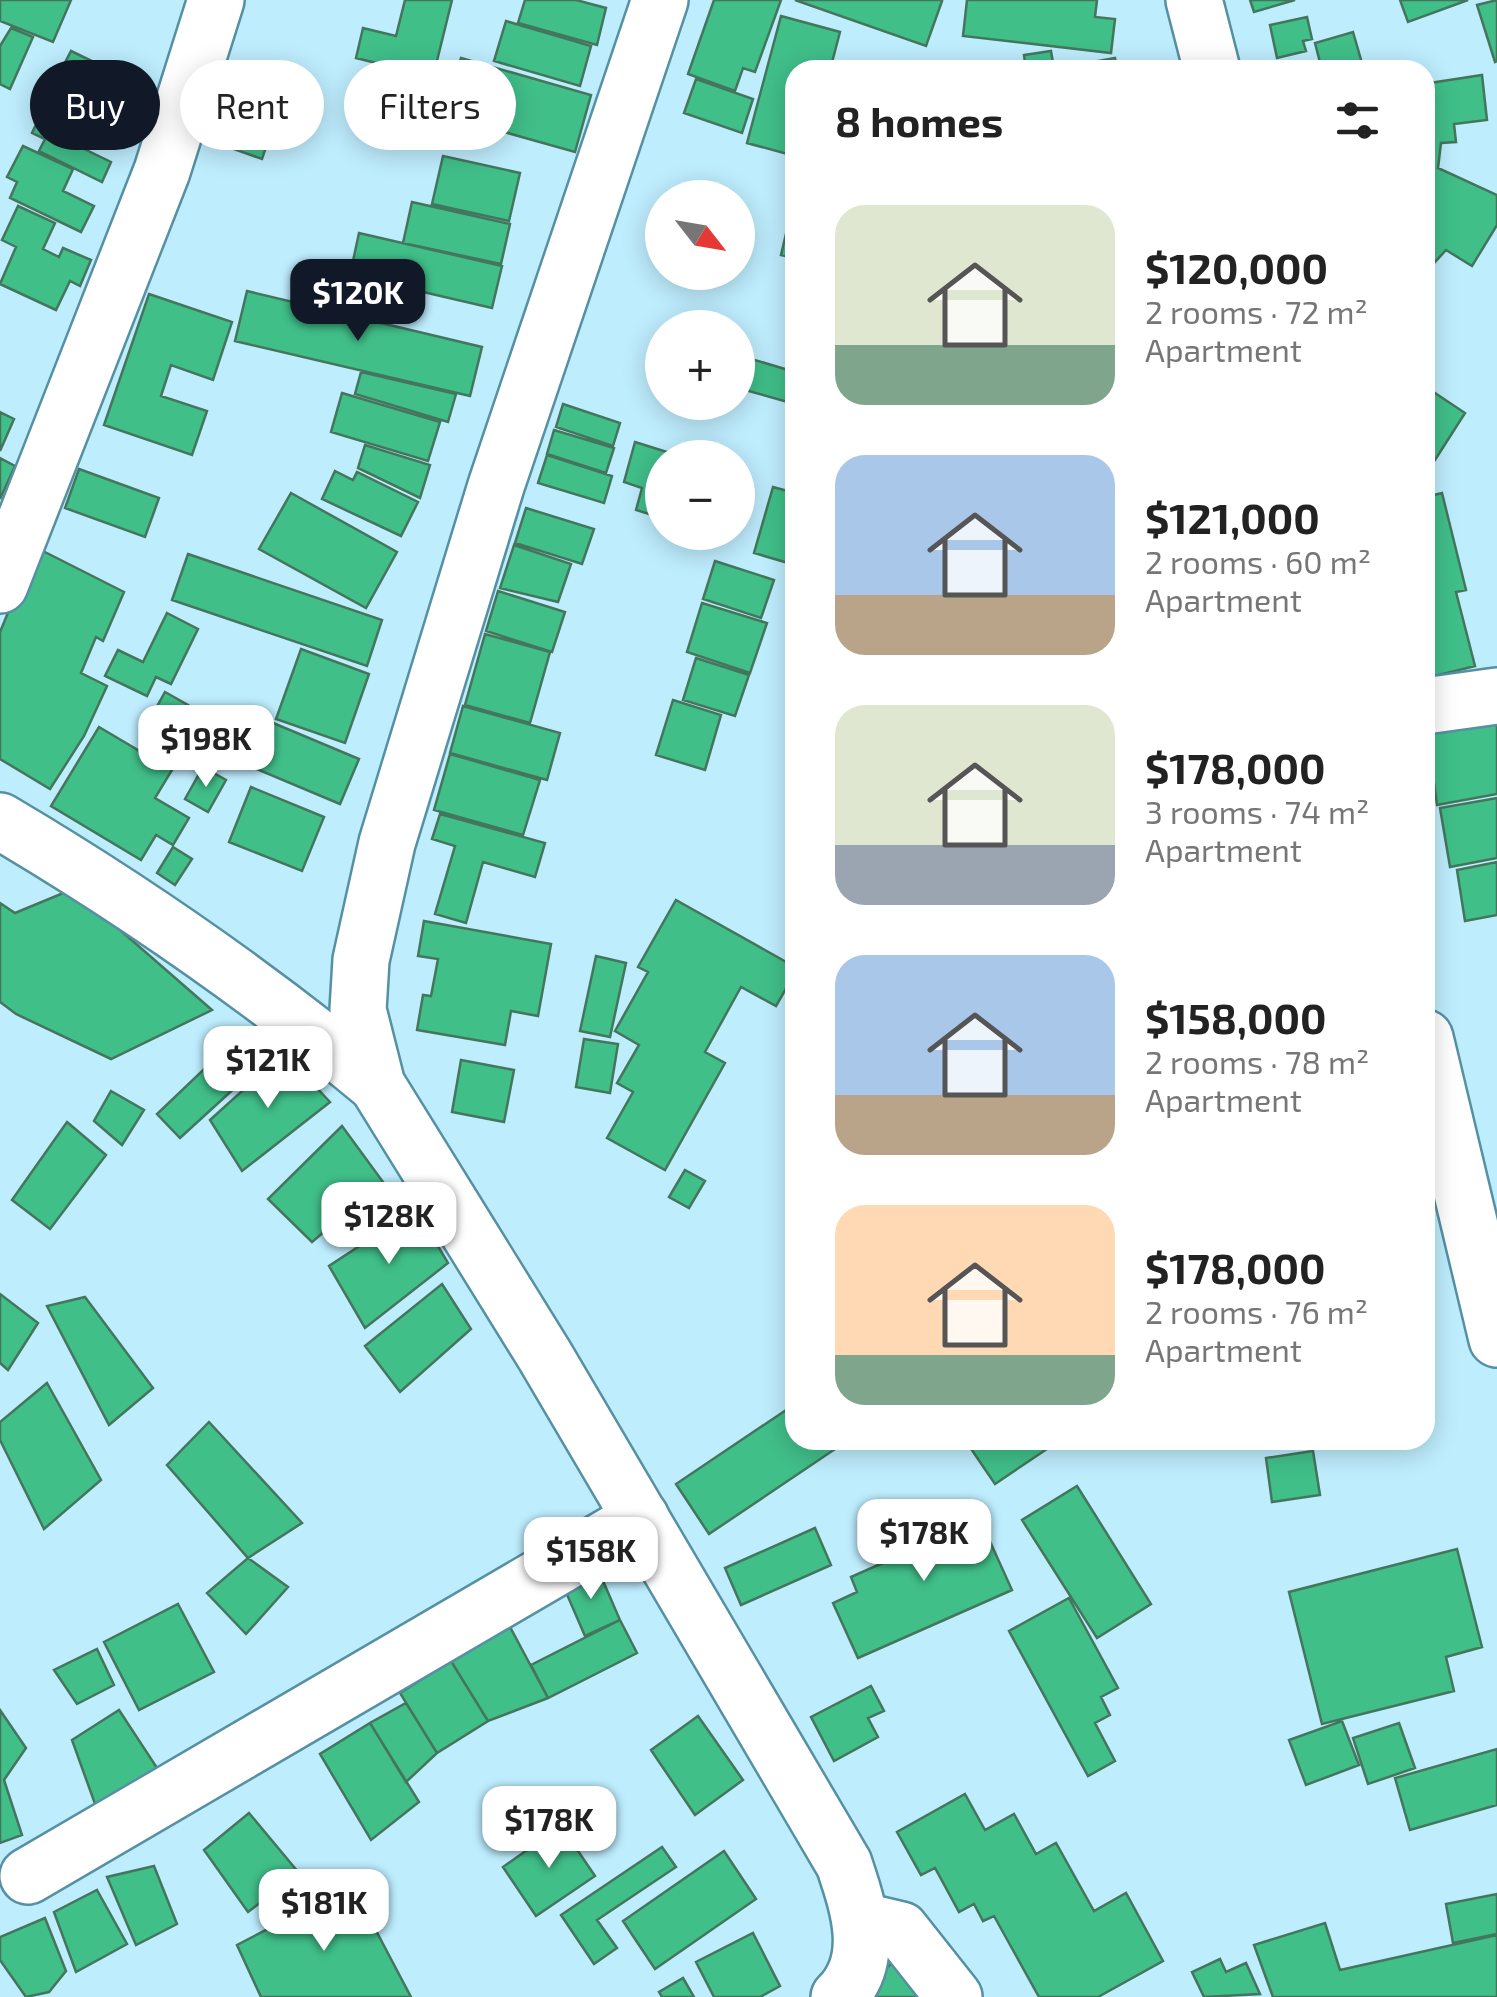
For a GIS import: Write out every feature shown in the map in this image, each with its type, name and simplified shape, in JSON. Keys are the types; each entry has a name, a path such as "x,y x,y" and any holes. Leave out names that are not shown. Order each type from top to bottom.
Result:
{"main road":[{"path":"0,585 162,171 216,0"},
{"path":"660,0 496,486 387,843 361,960 358,1010 377,1084 641,1518 844,1864 863,1921 852,1977 839,1997"},
{"path":"1194,0 1209,60"},
{"path":"1435,705 1497,696"},
{"path":"0,822 108,886 300,1022 377,1084"},
{"path":"1435,1080 1497,1339"},
{"path":"28,1876 641,1518"},
{"path":"863,1921 901,1930 954,1997"}],"building":[{"path":"0,0 71,0 53,42 0,21"},
{"path":"405,0 452,0 437,60 356,58 363,28 396,36"},
{"path":"525,0 576,0 606,8 597,45 518,23"},
{"path":"714,0 781,0 755,72 743,68 735,91 688,74"},
{"path":"795,0 940,0 942,1 926,46"},
{"path":"967,0 1097,0 1095,17 1115,19 1111,53 963,36"},
{"path":"1250,0 1295,0 1254,12"},
{"path":"1400,0 1468,0 1408,22"},
{"path":"1497,0 1497,61 1495,62 1477,5"},
{"path":"781,16 840,32 833,60 785,60 785,153 747,143"},
{"path":"1307,17 1312,39 1303,41 1306,51 1277,58 1270,25"},
{"path":"506,21 591,46 580,86 516,67 516,60 494,60"},
{"path":"11,28 33,37 10,89 0,84 0,46"},
{"path":"1353,32 1361,60 1319,60 1315,43"},
{"path":"71,51 90,60 66,60"},
{"path":"1051,51 1052,60 1025,60 1024,55"},
{"path":"516,74 591,95 575,152 516,135"},
{"path":"1482,75 1487,120 1454,124 1456,142 1441,143 1438,168 1497,195 1497,225 1472,266 1446,250 1435,262 1435,82"},
{"path":"696,79 753,99 742,133 684,113"},
{"path":"23,146 73,169 63,191 94,206 81,232 10,198 17,182 7,177"},
{"path":"86,150 111,162 102,182 39,151"},
{"path":"237,150 265,150 262,159"},
{"path":"443,156 520,173 509,221 432,204"},
{"path":"412,202 510,224 501,264 403,243"},
{"path":"18,206 55,223 43,249 59,257 63,248 91,260 80,286 70,281 56,310 0,284 16,247 2,240"},
{"path":"359,233 502,266 492,308 350,275"},
{"path":"247,291 482,347 470,396 235,341"},
{"path":"149,294 232,322 213,380 171,365 161,396 207,411 192,455 104,425"},
{"path":"755,360 785,369 785,401 755,393"},
{"path":"361,372 456,394 448,422 355,394"},
{"path":"342,393 440,422 428,461 331,432"},
{"path":"1435,393 1465,413 1435,460"},
{"path":"563,404 620,423 613,446 556,427"},
{"path":"0,412 14,419 0,451"},
{"path":"554,430 614,448 606,473 547,454"},
{"path":"635,442 645,445 645,513 636,510 642,488 624,482"},
{"path":"365,445 430,465 420,498 358,468"},
{"path":"547,455 612,476 604,503 538,483"},
{"path":"0,458 15,466 0,499"},
{"path":"79,469 159,498 145,537 65,508"},
{"path":"335,471 353,480 357,472 418,502 401,536 322,499"},
{"path":"773,487 785,490 785,562 754,553"},
{"path":"291,493 397,552 366,608 259,549"},
{"path":"1442,493 1466,590 1456,592 1475,666 1435,676 1435,495"},
{"path":"526,508 594,529 582,564 515,543"},
{"path":"514,545 571,564 558,602 500,588"},
{"path":"35,547 124,592 103,641 96,637 81,673 107,686 84,736 50,789 0,759 0,632"},
{"path":"188,554 382,620 367,666 172,600"},
{"path":"715,561 774,580 761,618 703,599"},
{"path":"498,591 565,612 552,652 486,631"},
{"path":"702,603 767,623 750,673 687,652"},
{"path":"167,613 198,629 171,684 156,677 147,696 105,676 118,650 143,662"},
{"path":"485,634 550,652 530,723 465,705"},
{"path":"301,649 369,674 345,743 276,719"},
{"path":"696,658 749,675 735,716 683,700"},
{"path":"165,692 188,705 167,741 145,728"},
{"path":"673,700 721,715 705,770 656,755"},
{"path":"1497,704 1497,794 1437,805 1435,715"},
{"path":"463,706 560,733 547,780 450,753"},
{"path":"266,720 359,759 340,804 247,765"},
{"path":"99,727 143,753 149,743 178,760 155,798 189,818 173,845 156,835 141,860 51,806"},
{"path":"450,754 540,780 523,835 434,810"},
{"path":"203,767 226,780 208,812 185,799"},
{"path":"251,787 324,817 302,871 229,842"},
{"path":"1497,798 1497,858 1450,867 1440,808"},
{"path":"440,814 545,843 535,877 483,862 466,923 435,914 455,846 432,839"},
{"path":"173,847 192,859 175,885 157,873"},
{"path":"1497,862 1497,915 1465,921 1457,870"},
{"path":"73,889 212,1010 111,1059 16,1014 0,1002 0,903 15,913"},
{"path":"676,900 785,961 785,990 776,1006 741,987 705,1052 725,1063 665,1170 607,1138 633,1092 617,1083 639,1045 615,1031 648,972 638,967"},
{"path":"424,921 551,944 538,1016 511,1011 505,1045 417,1030 423,995 431,996 438,959 418,956"},
{"path":"596,956 626,963 610,1037 580,1031"},
{"path":"244,1031 274,1052 180,1138 157,1114"},
{"path":"584,1039 618,1044 610,1093 576,1087"},
{"path":"284,1053 330,1102 242,1171 210,1120"},
{"path":"461,1060 514,1070 504,1122 452,1112"},
{"path":"111,1091 144,1110 122,1145 94,1121"},
{"path":"67,1122 106,1155 50,1229 12,1200"},
{"path":"342,1126 383,1182 312,1242 268,1199"},
{"path":"685,1170 705,1181 689,1208 669,1197"},
{"path":"416,1209 448,1263 365,1328 329,1266"},
{"path":"442,1284 471,1329 400,1392 365,1346"},
{"path":"0,1294 38,1323 8,1370 0,1363"},
{"path":"85,1297 153,1388 109,1425 47,1306"},
{"path":"47,1383 101,1480 44,1529 0,1440 0,1422"},
{"path":"785,1411 785,1450 834,1450 709,1534 676,1484"},
{"path":"209,1422 302,1523 248,1558 167,1465"},
{"path":"972,1450 1046,1450 995,1484"},
{"path":"1313,1451 1320,1495 1272,1502 1266,1458"},
{"path":"1077,1486 1151,1604 1097,1638 1022,1520"},
{"path":"973,1504 1012,1590 858,1658 833,1603 857,1592 851,1577 928,1543 922,1527"},
{"path":"815,1528 831,1565 741,1605 725,1568"},
{"path":"1457,1549 1482,1647 1446,1657 1454,1691 1322,1724 1289,1592"},
{"path":"248,1558 288,1587 246,1634 207,1593"},
{"path":"597,1567 620,1620 585,1636 562,1583"},
{"path":"1069,1598 1118,1688 1101,1697 1110,1715 1095,1723 1115,1761 1088,1776 1009,1631"},
{"path":"178,1604 214,1672 139,1710 104,1642"},
{"path":"620,1620 637,1653 548,1698 531,1665"},
{"path":"509,1625 548,1698 488,1721 451,1661"},
{"path":"97,1649 114,1685 77,1704 54,1670"},
{"path":"451,1661 488,1721 437,1753 400,1693"},
{"path":"871,1686 884,1711 868,1718 878,1737 834,1761 811,1717"},
{"path":"406,1703 437,1753 406,1782 370,1723"},
{"path":"0,1710 26,1748 4,1780 22,1835 0,1843"},
{"path":"119,1710 163,1777 99,1815 72,1740"},
{"path":"698,1716 743,1780 695,1815 651,1750"},
{"path":"1342,1721 1359,1765 1306,1785 1289,1740"},
{"path":"370,1723 419,1802 371,1840 320,1754"},
{"path":"1399,1723 1415,1768 1368,1784 1353,1738"},
{"path":"1497,1749 1497,1805 1410,1830 1395,1778"},
{"path":"965,1794 985,1830 1014,1814 1036,1854 1056,1843 1094,1911 1126,1893 1163,1961 1098,1997 1039,1997 994,1916 983,1921 974,1904 959,1912 935,1868 921,1875 897,1832"},
{"path":"249,1813 299,1873 248,1912 204,1850"},
{"path":"561,1826 595,1876 536,1916 503,1867"},
{"path":"662,1847 676,1867 597,1920 617,1948 594,1964 561,1915"},
{"path":"724,1851 756,1899 655,1969 623,1921"},
{"path":"154,1866 177,1924 136,1945 107,1877"},
{"path":"352,1885 411,1997 261,1997 237,1945"},
{"path":"97,1890 127,1944 76,1972 54,1912"},
{"path":"1497,1894 1497,1934 1453,1943 1446,1904"},
{"path":"45,1918 66,1971 49,1992 26,1997 0,1960 0,1937"},
{"path":"1325,1923 1340,1970 1497,1935 1497,1997 1273,1997 1254,1945"},
{"path":"753,1933 780,1986 760,1997 714,1997 696,1962"},
{"path":"899,1959 925,1997 844,1997"},
{"path":"1220,1959 1226,1972 1246,1963 1260,1994 1204,1997 1192,1972"},
{"path":"683,1978 694,1997 662,1997 659,1992"}]}
